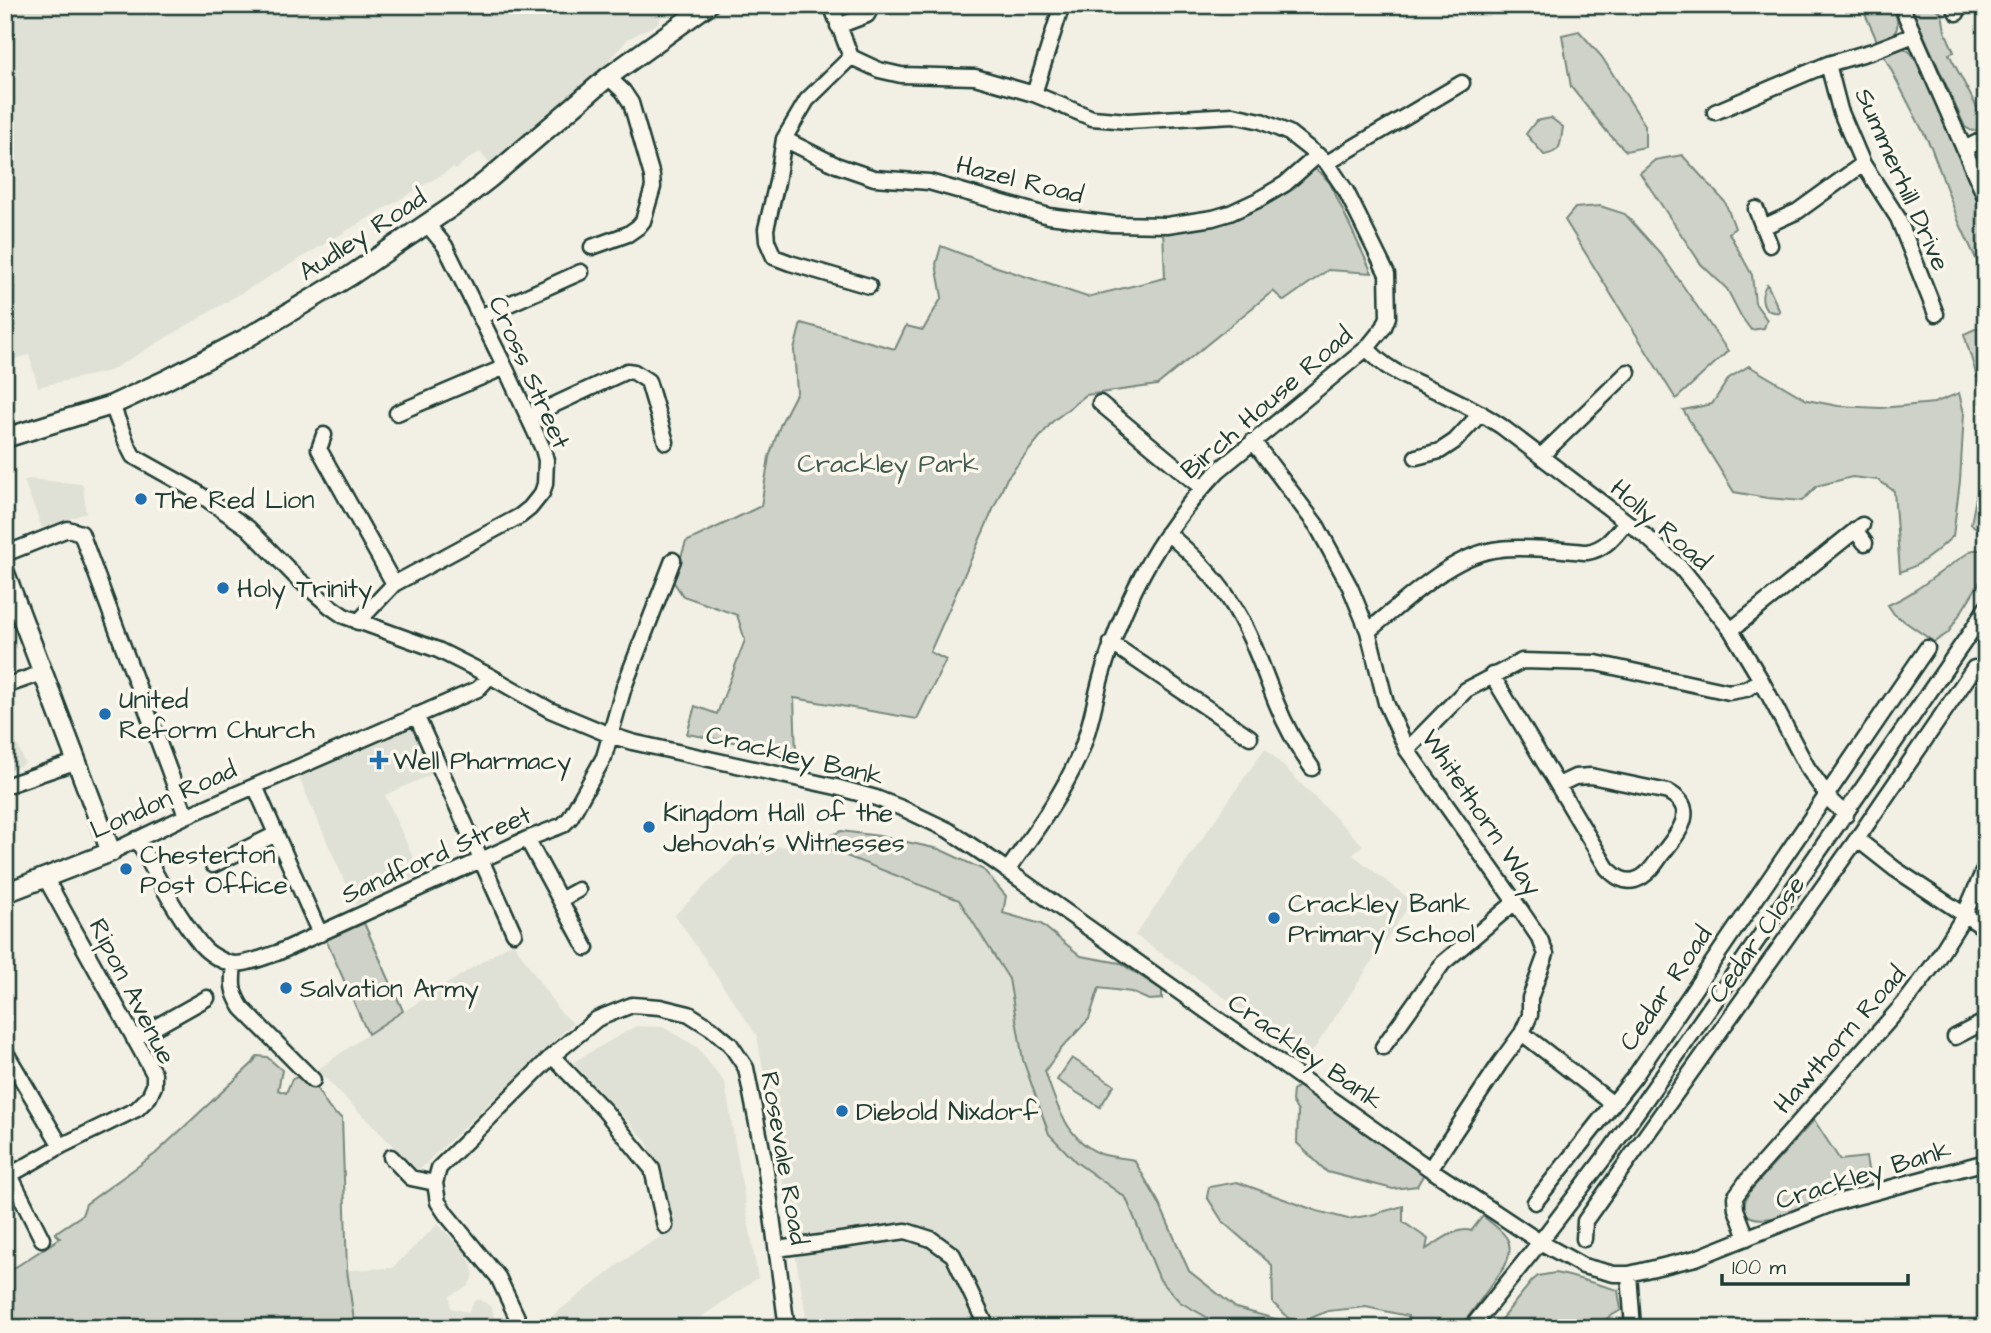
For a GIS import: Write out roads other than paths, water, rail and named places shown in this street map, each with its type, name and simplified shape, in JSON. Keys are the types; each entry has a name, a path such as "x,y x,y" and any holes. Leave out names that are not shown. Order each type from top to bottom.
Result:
{"main road":[{"name":"Audley Road","path":"5,438 112,405 202,363 350,276 490,178 608,77 708,5"},
{"path":"5,573 111,852"},
{"name":"London Road","path":"5,893 111,852"}],"street":[{"path":"831,5 851,57 807,100 784,139 766,229 767,242 774,257 869,286"},
{"path":"838,26 867,15 872,5"},
{"path":"1034,94 1062,5"},
{"path":"1901,5 1986,199"},
{"path":"1716,112 1828,64 1914,35"},
{"name":"Birch House Road","path":"851,57 879,70 901,75 975,77 1034,94 1092,118 1128,121 1233,115 1261,121 1289,133 1322,159 1346,191 1387,274 1388,317 1384,327 1367,348 1219,470 1167,533 1140,577 1111,643 1090,727 1078,759 1046,817 1007,871"},
{"name":"Summerhill Drive","path":"1828,64 1840,110 1863,164 1898,218 1936,314"},
{"path":"592,247 628,234 638,227 643,221 653,187 631,103 623,90 608,77"},
{"name":"Hazel Road","path":"784,139 836,164 874,178 929,182 1049,216 1112,224 1167,225 1213,218 1258,200 1322,159 1462,83"},
{"path":"1964,149 1986,138"},
{"path":"1763,227 1798,211 1863,164"},
{"path":"1756,209 1770,245"},
{"name":"Cross Street","path":"358,622 394,584 520,516 537,499 545,484 546,460 543,449 445,246 427,224"},
{"path":"480,317 581,272"},
{"name":"Holly Road","path":"1367,348 1376,360 1398,374 1481,413 1501,426 1648,538 1682,569 1731,631 1761,680 1807,767 1826,795 1846,815"},
{"path":"397,413 505,367"},
{"path":"528,417 627,371 635,372 648,381 666,442"},
{"path":"1541,456 1628,372"},
{"path":"1100,403 1202,488"},
{"name":"Crackley Bank","path":"112,405 133,456 192,489 248,528 296,577 331,607 358,622 438,650 550,710 632,743 876,798 948,830 1430,1169 1540,1242 1583,1266 1614,1274 1629,1274 1696,1258 1834,1203 1986,1162"},
{"path":"1416,457 1440,452 1455,441 1481,413"},
{"path":"324,435 319,449 394,584"},
{"name":"Whitethorn Way","path":"1253,441 1317,526 1350,587 1368,631 1386,704 1407,750 1515,902 1540,939 1546,954 1530,998 1531,1015 1522,1033 1430,1169"},
{"path":"1368,631 1436,577 1473,556 1501,548 1597,551 1607,544 1626,522"},
{"path":"1731,631 1858,528 1865,543"},
{"path":"5,554 68,529 81,533 186,816"},
{"path":"1167,533 1195,556 1229,599 1247,630 1287,726 1312,768"},
{"name":"Sandford Street","path":"234,964 277,953 563,825 570,818 604,757 632,664 673,560"},
{"name":"Cedar Road","path":"1471,1328 1611,1149 1846,815 1986,608"},
{"path":"1111,643 1250,737"},
{"name":"Cedar Road","path":"1542,1199 1635,1076 1826,795 1927,656"},
{"path":"1407,750 1466,690 1522,661 1596,663 1728,692 1746,689 1761,680"},
{"name":"Cedar Close","path":"1584,1239 1585,1221 1857,839 1980,672"},
{"path":"5,686 42,673"},
{"path":"1492,675 1607,868 1616,878 1633,881 1647,874 1684,820 1684,807 1677,797 1668,792 1591,776 1574,778 1558,785"},
{"name":"London Road","path":"111,852 186,816 478,689 490,677"},
{"path":"416,715 514,933"},
{"path":"5,786 75,762"},
{"path":"255,786 320,934"},
{"path":"213,864 276,834"},
{"path":"137,839 172,901 204,948 222,960 234,964 234,996 242,1008 313,1080"},
{"path":"527,839 586,948"},
{"path":"1857,839 1895,869 1986,929"},
{"name":"Hawthorn Road","path":"1747,1238 1736,1209 1735,1197 1907,1000 1934,964 1964,916 1986,865"},
{"name":"Ripon Avenue","path":"8,1173 137,1109 149,1097 154,1086 154,1074 46,878"},
{"path":"560,900 578,890"},
{"path":"1383,1047 1443,963 1515,902"},
{"name":"Cedar Road","path":"1718,996 1736,1009"},
{"path":"134,1039 207,998"},
{"name":"Rosevale Road","path":"435,1183 439,1168 445,1161 552,1056 597,1019 632,1005 660,1007 689,1014 730,1044 746,1068 765,1164 787,1328"},
{"path":"1955,1037 1986,1021"},
{"path":"1522,1033 1613,1104"},
{"path":"5,1051 61,1146"},
{"path":"552,1056 604,1110 652,1169 665,1226"},
{"path":"391,1157 411,1178 435,1183 438,1202 498,1278 522,1328"},
{"path":"8,1173 42,1239"},
{"path":"777,1249 906,1231 931,1239 953,1255 985,1323"},
{"path":"1629,1274 1633,1328"}],"place":[{"name":"The Red Lion","path":"141,499"},
{"name":"Holy Trinity","path":"223,588"},
{"name":"United Reform Church","path":"105,714"},
{"name":"Well Pharmacy","path":"379,760"},
{"name":"Kingdom Hall of the Jehovah's Witnesses","path":"649,827"},
{"name":"Chesterton Post Office","path":"126,869"},
{"name":"Crackley Bank Primary School","path":"1274,918"},
{"name":"Salvation Army","path":"286,988"},
{"name":"Diebold Nixdorf","path":"842,1111"}],"park label":[{"name":"Crackley Park","path":"888,463"}]}
